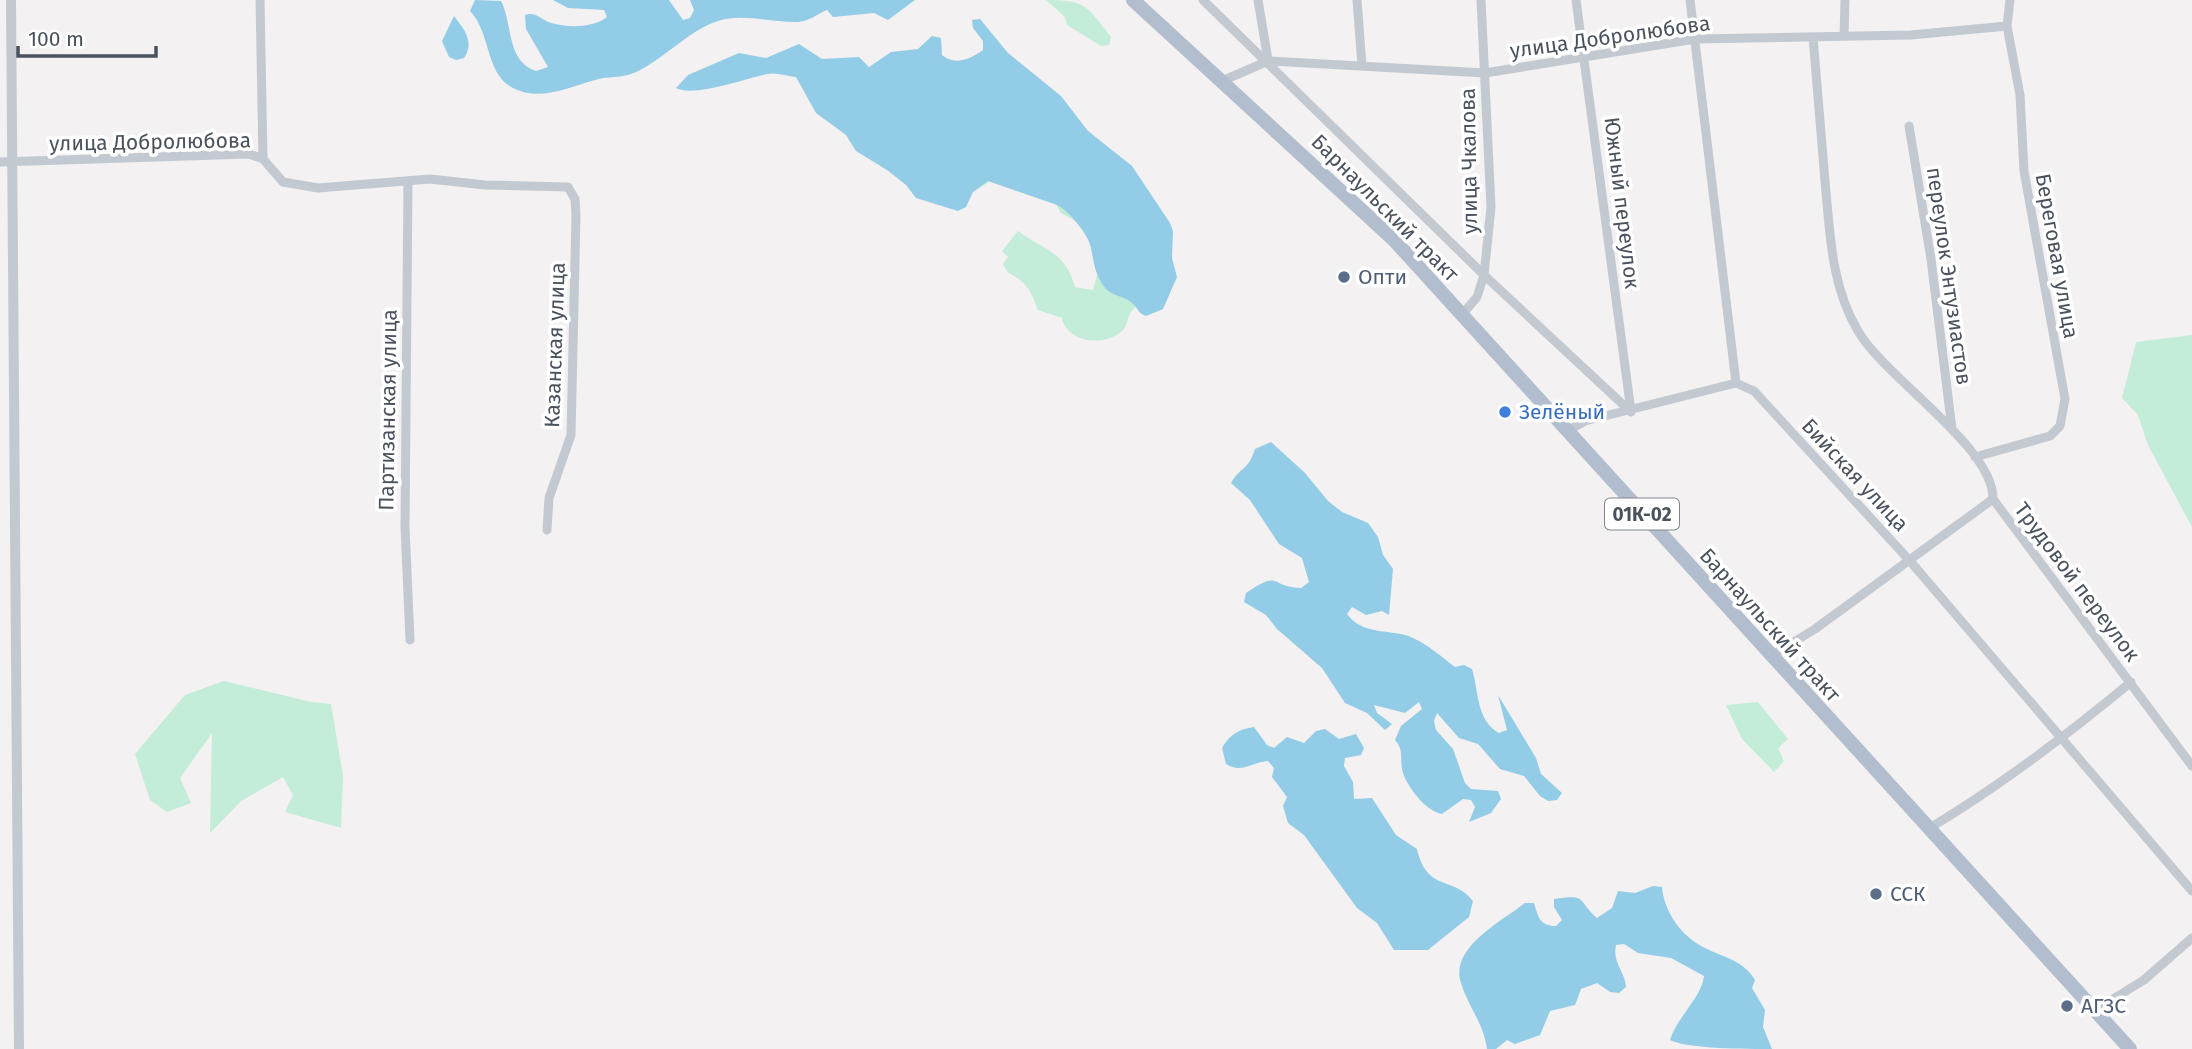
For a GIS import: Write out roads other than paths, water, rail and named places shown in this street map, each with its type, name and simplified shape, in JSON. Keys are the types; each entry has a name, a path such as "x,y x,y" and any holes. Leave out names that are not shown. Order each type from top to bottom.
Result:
{"main road":[{"name":"Барнаульский тракт","path":"1133,0 1353,200 2130,1049"}],"street":[{"path":"11,0 19,1049"},
{"path":"260,0 263,159"},
{"path":"1203,0 1484,275 1631,412"},
{"path":"1258,0 1268,61"},
{"path":"1357,0 1362,66"},
{"name":"улица Чкалова","path":"1461,316 1477,297 1484,275 1491,207 1480,0"},
{"name":"Южный переулок","path":"1576,0 1586,57 1631,412"},
{"path":"1567,431 1585,421 1631,412 1736,383 1690,0"},
{"path":"1844,36 1845,0"},
{"name":"Береговая улица","path":"1975,457 2050,436 2060,426 2065,399 2024,172 2020,95 2007,26 2010,0"},
{"name":"улица Добролюбова","path":"1222,81 1268,61 1485,73 1695,39 1911,35 2007,26"},
{"name":"Трудовой переулок","path":"1813,37 1832,257 1844,306 1860,335 1975,457 1992,481 1993,499 2192,766"},
{"name":"переулок Энтузиастов","path":"1909,126 1931,259 1952,431"},
{"name":"улица Добролюбова","path":"0,162 249,154 263,159 283,182 318,188 430,179 485,185 568,187 575,199"},
{"name":"Партизанская улица","path":"408,181 405,527 410,640"},
{"name":"Казанская улица","path":"547,530 549,498 571,435 575,199"},
{"name":"Бийская улица","path":"1736,383 1754,391 1910,561 2192,891"},
{"path":"1771,656 1815,629 1993,499"},
{"path":"1927,829 1969,805 2062,740 2131,682"},
{"path":"2095,1010 2144,980 2192,938"}],"water":[{"path":"475,0 501,1 515,51 526,66 536,71 548,67 526,29 525,15 532,14 565,26 588,25 607,17 604,10 568,8 553,0 669,0 683,20 690,18 694,10 690,0 915,0 888,20 874,13 833,17 827,10 798,22 747,18 718,21 699,30 635,72 554,92 534,94 513,88 497,73 482,30 470,11"},
{"path":"454,16 468,41 464,58 456,60 449,57 442,41"},
{"path":"980,19 1008,53 1061,96 1088,131 1132,166 1170,223 1173,231 1172,258 1177,277 1163,309 1146,316 1131,302 1106,289 1097,274 1091,248 1083,230 1057,205 988,181 973,192 966,207 958,211 916,198 906,185 856,151 846,135 816,113 796,77 771,74 695,91 676,88 688,75 739,53 766,58 799,44 822,59 859,57 869,67 891,52 918,49 932,36 941,38 942,55 952,60 962,60 983,50 983,41 973,28 972,20"},
{"path":"1271,442 1305,473 1328,501 1342,512 1368,523 1378,537 1383,555 1393,569 1389,615 1382,611 1366,615 1352,607 1347,614 1370,629 1413,638 1455,667 1464,665 1472,669 1486,721 1499,733 1507,730 1498,695 1536,758 1541,774 1562,793 1557,800 1548,801 1540,796 1524,776 1500,769 1478,744 1459,738 1437,713 1434,721 1436,730 1453,749 1465,783 1471,789 1498,791 1501,799 1491,813 1469,822 1475,807 1471,800 1463,799 1442,814 1436,812 1418,798 1405,779 1400,748 1395,740 1401,726 1422,709 1419,702 1405,713 1374,705 1377,713 1392,724 1385,730 1367,713 1345,703 1322,668 1277,629 1266,615 1244,602 1246,593 1265,582 1275,581 1301,588 1309,582 1302,558 1279,544 1250,500 1231,483 1250,461 1255,449"},
{"path":"1254,727 1267,745 1274,748 1287,737 1304,743 1316,731 1325,729 1339,739 1356,734 1364,748 1361,755 1345,758 1344,766 1353,782 1354,799 1372,798 1396,835 1417,849 1427,872 1465,893 1473,901 1469,917 1428,950 1394,950 1377,923 1357,908 1304,835 1288,823 1283,806 1287,797 1272,777 1274,768 1268,761 1242,768 1226,764 1222,748 1225,743 1235,733"},
{"path":"1653,886 1662,887 1670,914 1689,937 1705,948 1733,960 1750,973 1755,980 1752,988 1765,1010 1763,1027 1772,1049 1704,1047 1670,1040 1699,992 1704,976 1671,958 1638,953 1624,944 1616,945 1615,951 1626,987 1619,993 1610,992 1597,983 1581,989 1575,1005 1550,1011 1540,1035 1515,1044 1507,1040 1496,1049 1487,1049 1483,1031 1461,983 1459,970 1470,947 1480,937 1525,903 1534,903 1540,920 1556,926 1562,920 1554,907 1554,899 1577,898 1597,918 1612,908 1618,891 1635,893"}],"place":[{"name":"Опти","path":"1344,277"},
{"name":"Зелёный","path":"1505,412"},
{"name":"ССК","path":"1876,894"},
{"name":"АГЗС","path":"2067,1006"}]}
